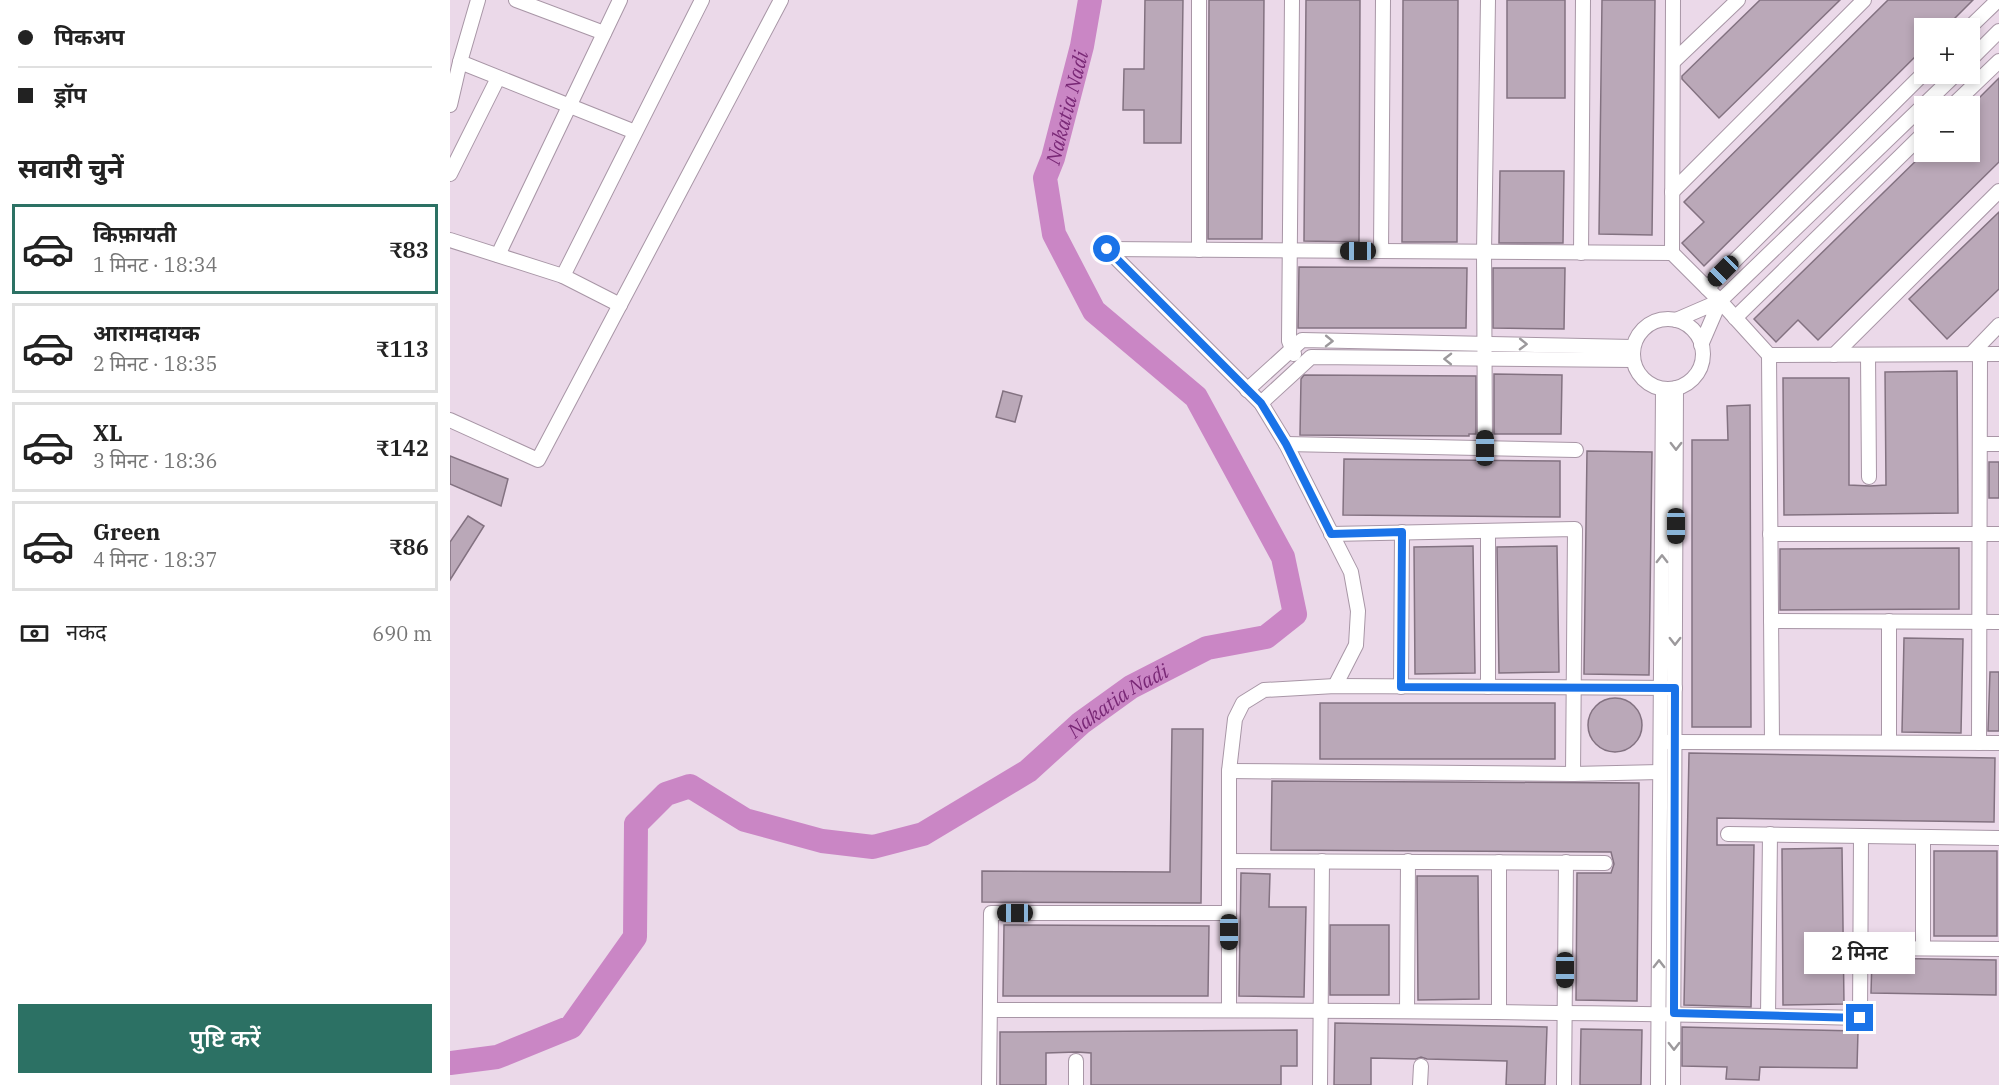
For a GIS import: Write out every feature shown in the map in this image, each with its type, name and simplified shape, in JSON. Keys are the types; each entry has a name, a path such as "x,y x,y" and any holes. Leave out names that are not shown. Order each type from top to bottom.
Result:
{"street":[{"path":"450,105 478,0"},
{"path":"516,0 547,5 604,33"},
{"path":"498,255 620,0"},
{"path":"563,276 702,0"},
{"path":"450,420 538,460 781,0"},
{"path":"1199,0 1199,250"},
{"path":"1292,0 1289,341 1300,367"},
{"path":"1381,251 1383,0"},
{"path":"1485,448 1484,252 1488,0"},
{"path":"1581,253 1583,0"},
{"path":"1672,253 1673,0"},
{"path":"1673,62 1737,0"},
{"path":"1672,192 1864,0"},
{"path":"1979,18 1998,0"},
{"path":"1980,50 1999,31"},
{"path":"1962,96 1999,61"},
{"path":"460,62 635,132"},
{"path":"450,174 498,78"},
{"path":"1707,288 1914,83"},
{"path":"1676,320 1688,326 1698,335 1702,362 1696,375 1686,384 1670,388 1647,383 1638,373 1633,353 1639,334 1649,324 1662,320 1676,320 1720,302 1946,84"},
{"path":"1735,318 1914,143"},
{"path":"1834,355 1999,191"},
{"path":"450,240 563,276 620,305"},
{"path":"1335,686 1356,645 1358,611 1351,572 1286,444 1261,403 1107,249 1672,253 1769,355 1772,742"},
{"path":"1701,345 1720,302"},
{"path":"1979,743 1980,444 1975,354 1999,326"},
{"path":"1247,390 1302,340 1484,344 1633,353"},
{"path":"1261,403 1311,357 1484,359 1633,353"},
{"path":"1769,355 1999,354"},
{"path":"1868,355 1869,477"},
{"path":"1670,388 1668,742 1674,1013 1673,1085"},
{"path":"1286,444 1576,450"},
{"path":"1980,444 1999,444"},
{"path":"1331,534 1575,529 1573,774"},
{"path":"1488,531 1488,687"},
{"path":"1401,687 1402,532"},
{"path":"1770,534 1999,534"},
{"path":"1771,621 1999,622"},
{"path":"1889,621 1889,742"},
{"path":"1228,1010 1229,771 1235,719 1243,703 1264,690 1335,686 1668,688"},
{"path":"1668,742 1999,743"},
{"path":"1658,1085 1660,772 1668,742"},
{"path":"1229,771 1573,774 1660,772"},
{"path":"1728,834 1999,838"},
{"path":"1768,1016 1770,834"},
{"path":"990,1011 1565,1012 1860,1018 1861,836"},
{"path":"1923,837 1923,948"},
{"path":"1229,861 1605,862"},
{"path":"1320,1085 1322,861"},
{"path":"1407,1011 1408,861"},
{"path":"1499,862 1499,1012"},
{"path":"1564,1085 1566,862"},
{"path":"988,1085 991,913 1229,913"},
{"path":"1860,948 1999,949"},
{"path":"1076,1061 1076,1085"},
{"path":"1420,1066 1420,1085"}],"building":[{"path":"1145,0 1183,0 1181,143 1144,143 1144,110 1123,110 1124,69 1144,69"},
{"path":"1209,0 1264,0 1262,239 1208,239"},
{"path":"1306,0 1360,0 1359,242 1304,241"},
{"path":"1403,0 1458,0 1457,242 1402,242"},
{"path":"1507,0 1565,0 1565,98 1507,98"},
{"path":"1602,0 1655,0 1652,235 1599,234"},
{"path":"1760,0 1840,0 1719,118 1682,79 1682,76"},
{"path":"1888,0 1973,0 1955,18 1914,18 1914,58 1704,266 1682,243 1704,222 1684,202"},
{"path":"1999,78 1999,162 1818,340 1798,320 1776,342 1754,319 1915,162 1980,162 1980,97"},
{"path":"1500,171 1564,171 1563,243 1499,243"},
{"path":"1999,212 1999,289 1947,339 1909,299"},
{"path":"1299,267 1467,268 1466,328 1298,328"},
{"path":"1493,268 1565,268 1564,329 1493,328"},
{"path":"1957,371 1958,513 1784,515 1783,378 1849,378 1849,485 1870,486 1886,485 1885,372"},
{"path":"1494,374 1562,375 1561,434 1494,434"},
{"path":"1304,375 1476,376 1476,434 1469,434 1469,436 1300,435 1301,379"},
{"path":"1003,391 1022,396 1015,422 996,417"},
{"path":"1750,405 1751,727 1692,727 1692,440 1728,440 1727,406"},
{"path":"1587,451 1652,452 1649,675 1584,674"},
{"path":"450,456 508,479 501,506 450,484"},
{"path":"1344,459 1560,461 1560,517 1343,515"},
{"path":"1989,462 1999,462 1999,498 1989,498"},
{"path":"468,516 484,526 450,580 450,542"},
{"path":"1473,546 1475,673 1415,674 1414,547"},
{"path":"1557,546 1559,672 1499,673 1497,547"},
{"path":"1959,548 1959,609 1780,610 1780,549"},
{"path":"1904,638 1963,639 1961,733 1902,732"},
{"path":"1990,672 1999,672 1999,731 1988,731"},
{"path":"1610,698 1620,698 1634,706 1640,715 1642,725 1640,735 1634,744 1620,752 1610,752 1593,740 1588,730 1588,720 1600,703"},
{"path":"1320,703 1555,703 1555,759 1320,759"},
{"path":"1172,729 1203,729 1201,903 982,902 982,871 1170,872"},
{"path":"1689,753 1995,758 1994,822 1717,818 1717,845 1754,845 1751,1007 1684,1005"},
{"path":"1272,781 1639,783 1637,1001 1576,1000 1577,873 1611,873 1614,864 1611,852 1271,850"},
{"path":"1842,848 1844,1004 1783,1005 1782,849"},
{"path":"1934,851 1997,851 1997,936 1934,936"},
{"path":"1241,873 1270,874 1269,907 1306,907 1304,997 1239,996"},
{"path":"1417,876 1478,876 1479,999 1418,1000"},
{"path":"1004,925 1209,926 1208,996 1003,996"},
{"path":"1330,925 1389,925 1389,995 1330,995"},
{"path":"1872,958 1996,960 1996,995 1871,993"},
{"path":"1335,1023 1547,1027 1545,1085 1506,1085 1507,1061 1421,1057 1416,1059 1371,1058 1371,1085 1334,1085"},
{"path":"1682,1027 1858,1031 1857,1068 1760,1067 1759,1080 1726,1079 1727,1067 1682,1066"},
{"path":"1581,1029 1642,1030 1641,1085 1580,1085"},
{"path":"1297,1030 1297,1066 1281,1066 1281,1085 1091,1085 1091,1053 1077,1052 1046,1053 1046,1085 1000,1085 1000,1032"}],"waterway":[{"name":"Nakatia Nadi","path":"450,1063 497,1057 571,1027 635,937 636,824 666,794 690,786 745,820 822,841 873,847 923,834 1028,771 1081,723 1131,687 1207,648 1266,637 1295,614 1283,557 1196,397 1094,311 1054,234 1045,178 1053,158 1082,46 1090,0"}],"route":[{"path":"1107,249 1261,403 1286,444 1331,534 1402,532 1401,687 1675,688 1674,1013 1860,1018"}]}
